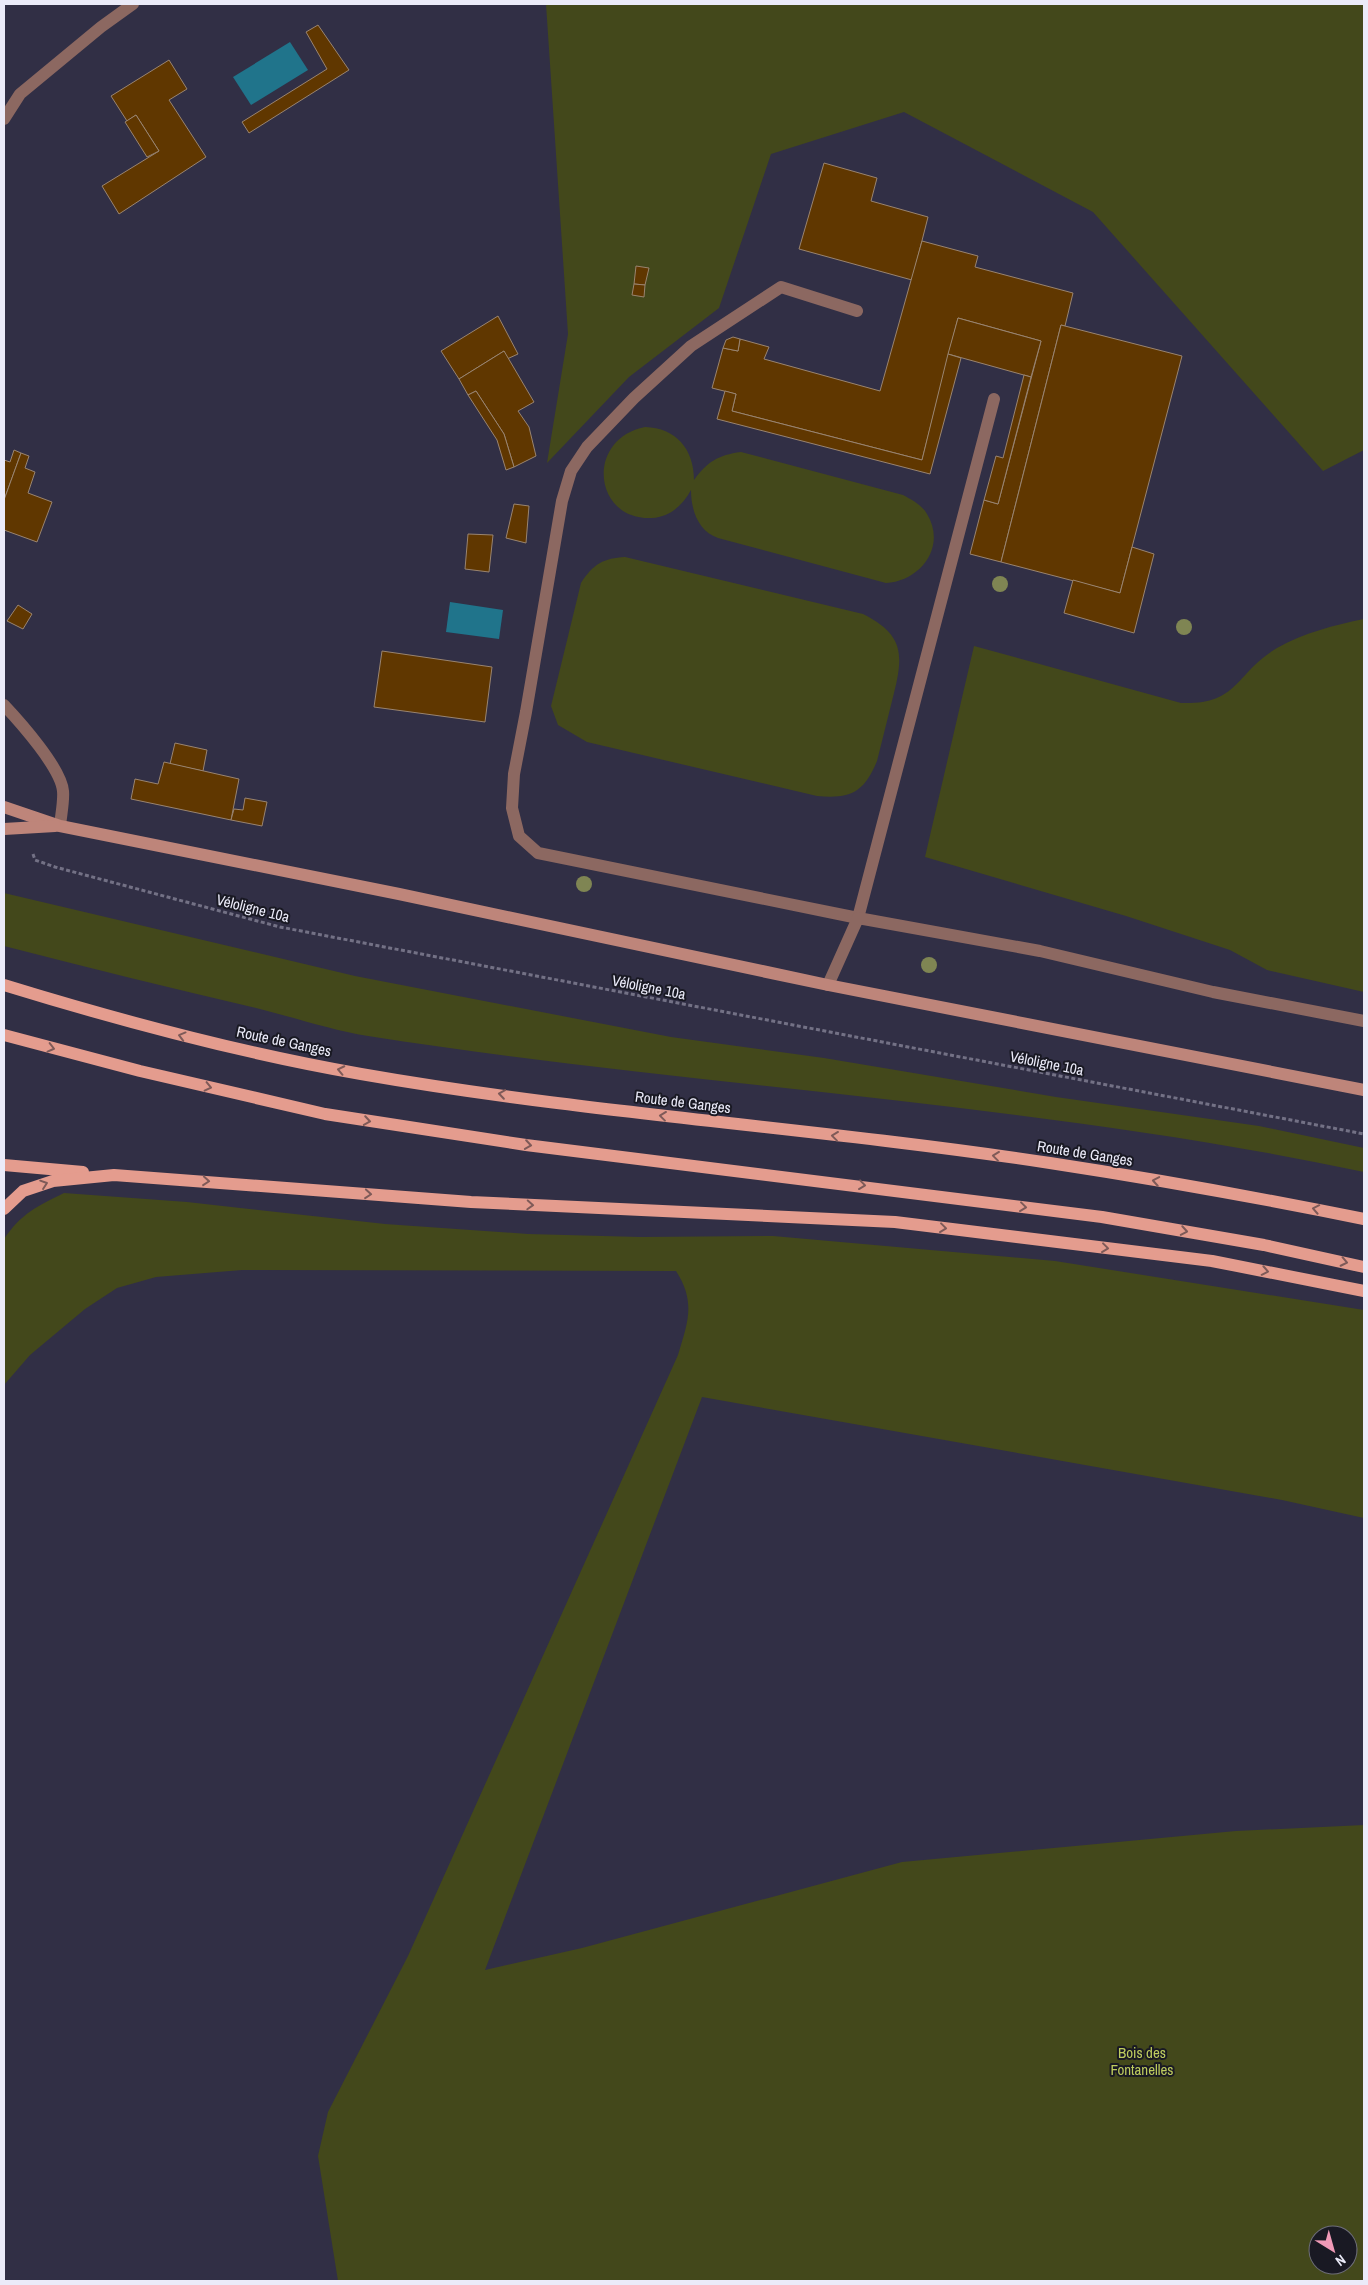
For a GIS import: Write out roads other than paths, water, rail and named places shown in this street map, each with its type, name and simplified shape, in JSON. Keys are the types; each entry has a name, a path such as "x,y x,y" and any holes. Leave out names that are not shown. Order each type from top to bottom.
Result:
{"main road":[{"name":"Route de Ganges","path":"4,984 186,1038 361,1074 711,1122 1048,1162 1276,1201 1364,1219"},
{"path":"4,1035 325,1114 526,1145 1102,1217 1264,1245 1364,1267"},
{"path":"4,1166 471,1202 895,1222 1212,1261 1364,1292"},
{"path":"4,1209 23,1191 53,1181 114,1175"}],"street":[{"path":"4,807 60,826 409,896 828,985 1364,1090"},
{"path":"4,829 60,826"}],"lane":[{"path":"4,119 20,94 101,27 133,4"},
{"path":"857,311 781,288 691,346 634,398 587,447 571,471 562,501 514,774 512,808 519,836 538,853 858,918 1040,951 1213,992 1364,1020"},
{"path":"828,985 858,918 994,399"},
{"path":"4,705 46,757 58,776 63,791 60,826"}],"water":[{"path":"290,42 308,70 251,105 233,77"},
{"path":"450,602 503,610 499,639 446,632"}],"park label":[{"name":"Bois des Fontanelles","path":"1142,2060"}]}
